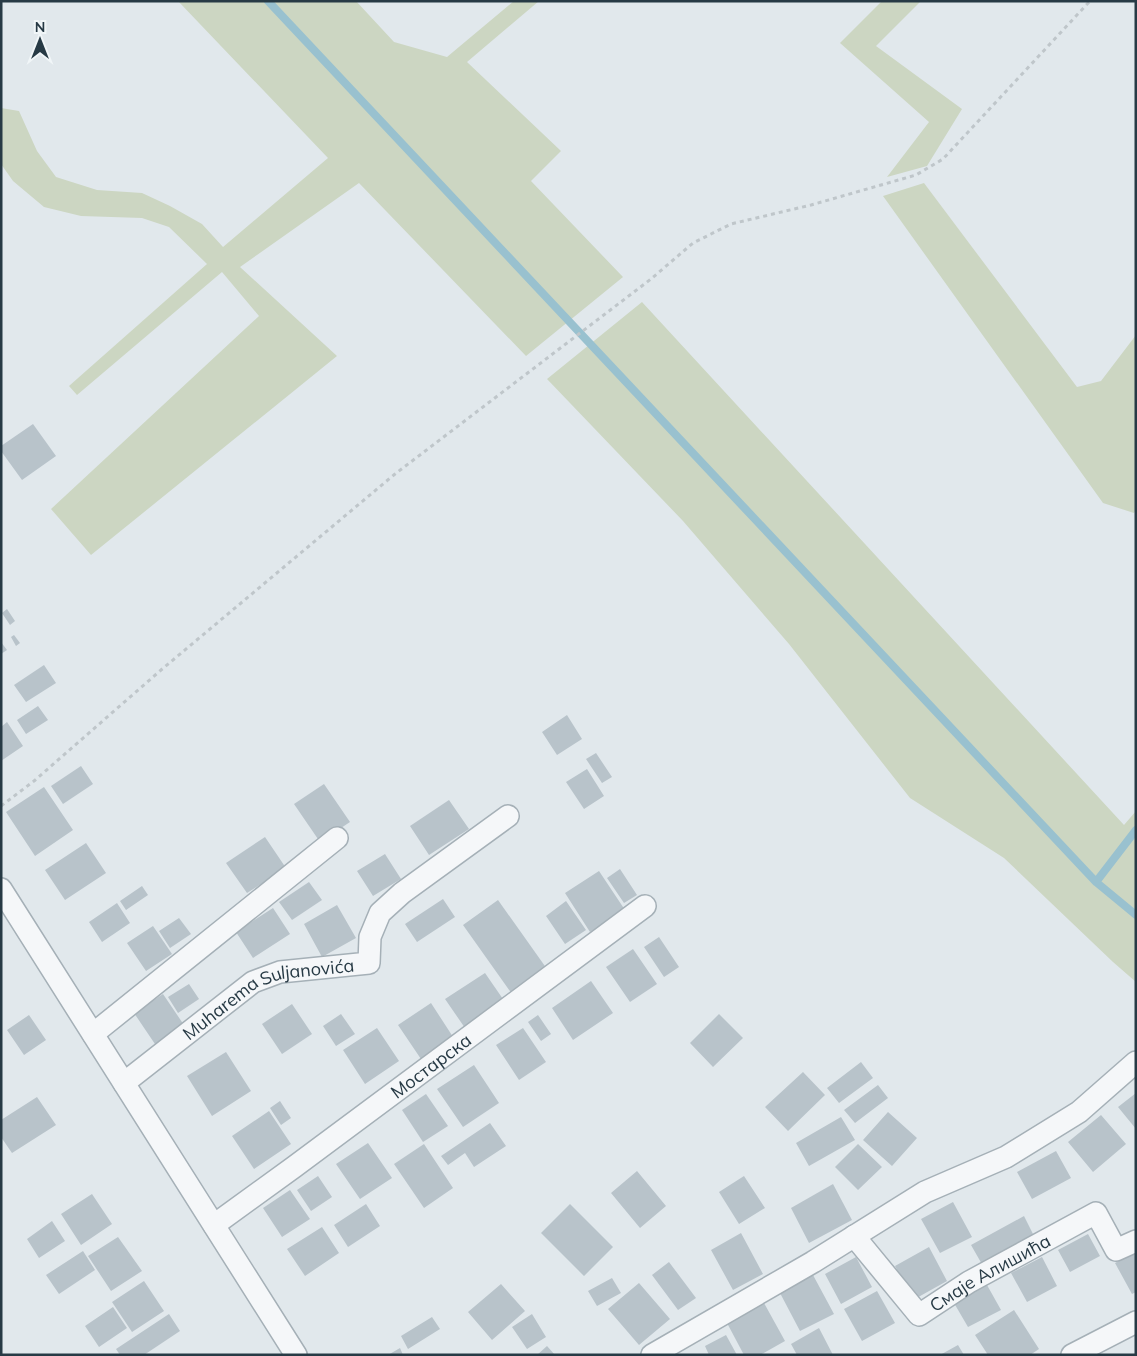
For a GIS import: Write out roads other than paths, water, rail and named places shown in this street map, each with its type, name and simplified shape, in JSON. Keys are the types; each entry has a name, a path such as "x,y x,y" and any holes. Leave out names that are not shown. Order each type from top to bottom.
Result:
{"street":[{"name":"Muharema Suljanovića","path":"124,1083 253,982 280,972 369,963 370,937 380,913 402,893 508,816"},
{"path":"93,1034 337,838"},
{"path":"1,889 296,1355"},
{"name":"Мостарска","path":"214,1225 645,906"},
{"path":"652,1355 925,1192 1006,1157 1080,1112 1136,1062"},
{"name":"Смаје Алишића","path":"854,1236 919,1315 969,1282 1096,1213 1116,1250 1136,1241"},
{"path":"1072,1355 1136,1322"}],"waterway":[{"path":"268,1 1096,882 1136,915"},
{"path":"1096,882 1136,830"}]}
